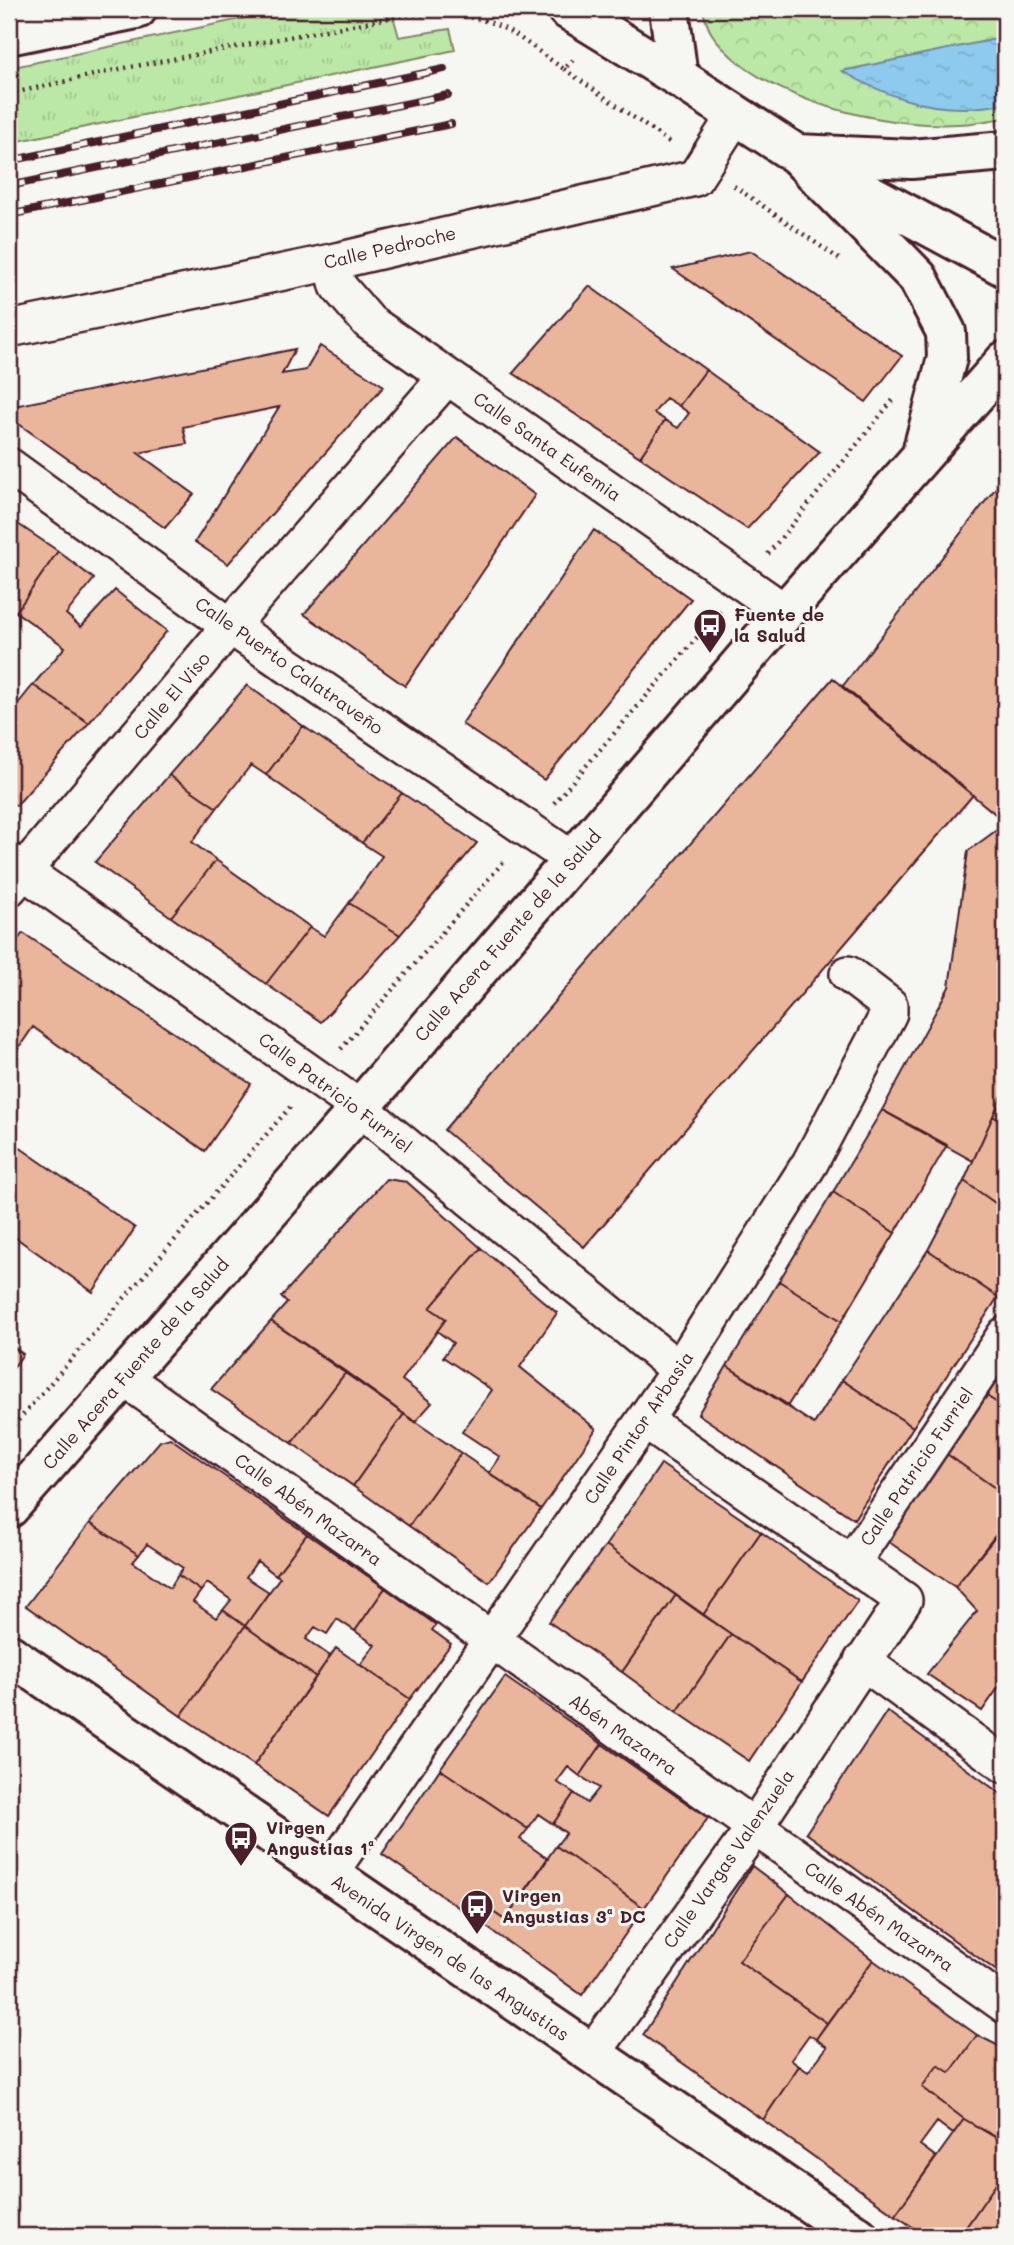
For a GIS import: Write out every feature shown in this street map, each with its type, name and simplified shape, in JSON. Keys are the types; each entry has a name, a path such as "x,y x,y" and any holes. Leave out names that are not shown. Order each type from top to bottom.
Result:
{"street":[{"path":"9,35 136,9"},
{"path":"567,9 678,77 796,155 1005,267"},
{"path":"668,9 678,77"},
{"name":"Calle Pedroche","path":"9,329 332,262 695,178 736,114"},
{"path":"796,155 911,159 1005,151"},
{"path":"796,155 918,278 946,332 947,358 920,457"},
{"name":"Calle Santa Eufemia","path":"332,262 338,286 369,323 785,612"},
{"name":"Calle Acera Fuente de la Salud","path":"9,1508 360,1108 785,612 1005,362"},
{"name":"Calle El Viso","path":"14,874 446,378"},
{"name":"Calle Puerto Calatraveño","path":"9,467 230,626 573,860"},
{"name":"Calle Patricio Furriel","path":"14,874 360,1108 679,1370"},
{"name":"Calle Pintor Arbasia","path":"328,1874 646,1421 810,1163 889,1013 889,1005 848,974"},
{"name":"Calle Patricio Furriel","path":"851,1564 1005,1335"},
{"name":"Calle Abén Mazarra","path":"124,1378 492,1642"},
{"name":"Calle Patricio Furriel","path":"646,1421 904,1600 862,1661"},
{"name":"Abén Mazarra","path":"492,1642 754,1828"},
{"name":"Avenida Virgen de las Angustias","path":"9,1654 592,2054 837,2230"},
{"path":"862,1661 1005,1765"},
{"name":"Calle Vargas Valenzuela","path":"592,2054 754,1828 862,1661"},
{"name":"Calle Abén Mazarra","path":"754,1828 1005,2005"}],"path":[{"path":"9,94 120,69 405,15 468,17 500,27 845,263"},
{"path":"564,69 603,30"},
{"path":"9,1431 744,583 900,392"}],"green space":[{"path":"288,9 391,9 399,37 450,29 455,50 9,143 9,68"},
{"path":"702,9 1005,9 1005,118 963,124 894,121 859,115 789,93 758,76 732,57 710,31"}],"water":[{"path":"1005,37 1005,103 996,105 950,108 918,103 872,87 842,71"}],"building":[{"path":"751,251 902,356 866,402 673,269"},
{"path":"589,286 706,370 679,406 666,398 654,413 665,420 640,457 513,373"},
{"path":"320,346 384,386 228,564 195,542 279,407 183,427 187,444 138,453 194,494 165,528 9,417 9,407 295,349 282,374 306,370"},
{"path":"706,370 820,452 747,529 640,457 665,420 678,428 689,413 679,406"},
{"path":"457,437 535,495 405,686 304,614"},
{"path":"1005,476 1005,822 842,687"},
{"path":"9,518 58,551 16,612 9,607"},
{"path":"594,530 691,599 544,780 462,724"},
{"path":"58,551 94,579 66,614 81,627 115,590 167,631 89,723 33,685 65,647 16,612"},
{"path":"833,678 973,795 584,1247 444,1130"},
{"path":"33,685 89,723 16,806 9,801 9,715"},
{"path":"247,685 303,726 266,775 251,765 217,808 169,775"},
{"path":"303,726 402,793 362,843 266,775"},
{"path":"169,775 217,808 192,842 216,860 171,917 95,862"},
{"path":"402,793 477,843 400,935 349,903 382,856 362,843"},
{"path":"1005,824 1005,1089 973,1161 882,1110 949,987 968,851"},
{"path":"216,860 310,927 266,984 171,917"},
{"path":"349,903 400,935 321,1022 266,984 310,927 324,936"},
{"path":"23,933 251,1084 205,1151 33,1027 9,1062 9,950"},
{"path":"1005,1089 1005,1125 993,1116"},
{"path":"882,1110 947,1145 895,1233 833,1192"},
{"path":"993,1116 1005,1125 1005,1210 964,1181"},
{"path":"9,1140 135,1228 93,1292 9,1233"},
{"path":"386,1179 407,1182 481,1248 430,1308 446,1319 402,1380 432,1403 415,1422 271,1321 287,1303 281,1297"},
{"path":"964,1181 1005,1210 1005,1286 998,1297 928,1250"},
{"path":"833,1192 895,1233 842,1321 779,1281"},
{"path":"481,1248 557,1313 520,1367 596,1429 541,1509 489,1473 500,1457 462,1432 492,1390 443,1357 453,1343 437,1331 446,1319 430,1308"},
{"path":"928,1250 998,1297 913,1427 842,1380"},
{"path":"779,1281 842,1321 788,1405 727,1366"},
{"path":"271,1321 346,1372 292,1443 211,1389"},
{"path":"9,1344 23,1354 9,1374"},
{"path":"1005,1358 1005,1408 982,1393"},
{"path":"727,1366 814,1424 842,1380 913,1427 854,1519 698,1414"},
{"path":"346,1372 404,1414 353,1486 292,1443"},
{"path":"982,1393 1005,1408 1005,1495 944,1452"},
{"path":"404,1414 461,1453 409,1526 353,1486"},
{"path":"170,1438 307,1534 276,1575 257,1561 246,1577 269,1592 245,1626 223,1610 231,1600 207,1583 201,1591 178,1575 183,1568 147,1544 139,1555 90,1523 160,1441"},
{"path":"944,1452 1005,1495 1005,1523 955,1587 886,1540"},
{"path":"461,1453 541,1509 489,1582 409,1526"},
{"path":"661,1464 761,1532 703,1615 606,1545"},
{"path":"90,1523 139,1555 133,1562 170,1588 178,1575 201,1591 193,1602 216,1618 223,1610 245,1626 181,1716 26,1606"},
{"path":"1000,1531 1005,1534 1005,1678 982,1711 927,1674 977,1611 955,1587"},
{"path":"761,1532 858,1601 802,1682 703,1615"},
{"path":"307,1534 385,1588 355,1631 337,1619 327,1634 315,1627 306,1639 330,1656 316,1677 245,1626 280,1577 276,1575"},
{"path":"606,1545 676,1595 622,1672 549,1622"},
{"path":"385,1588 436,1625 432,1630 451,1644 410,1699 360,1665 375,1645 355,1631"},
{"path":"676,1595 731,1634 677,1712 622,1672"},
{"path":"245,1626 316,1677 254,1765 181,1716"},
{"path":"731,1634 802,1682 749,1761 677,1712"},
{"path":"336,1648 410,1699 329,1816 254,1765"},
{"path":"505,1677 602,1744 580,1776 568,1767 557,1782 574,1793 553,1824 538,1814 528,1829 440,1769"},
{"path":"887,1711 1005,1797 1005,1977 806,1833"},
{"path":"602,1744 708,1818 644,1908 556,1846 566,1833 553,1824 574,1793 587,1803 599,1788 580,1776"},
{"path":"440,1769 528,1829 520,1839 548,1859 505,1920 490,1910 481,1923 382,1854"},
{"path":"556,1846 644,1908 582,1995 481,1923 490,1910 505,1920"},
{"path":"752,1866 789,1894 739,1961 827,2023 816,2039 809,2035 791,2060 799,2066 763,2120 643,2035"},
{"path":"789,1894 873,1960 827,2023 739,1961"},
{"path":"873,1960 977,2035 950,2073 938,2065 922,2087 964,2119 953,2134 937,2122 920,2145 936,2157 895,2215 763,2120 799,2066 808,2072 827,2047 816,2039"},
{"path":"977,2035 1005,2049 1005,2099 1000,2107 1005,2111 1005,2143 964,2119 922,2087 938,2065 950,2073"},
{"path":"964,2119 1005,2142 1005,2171 960,2236 926,2236 895,2215"},
{"path":"1005,2171 1005,2236 960,2236"}],"railway":[{"path":"9,161 444,69"},
{"path":"9,186 448,95"},
{"path":"9,215 451,124"}],"place":[{"name":"Fuente de la Salud","path":"710,655"},
{"name":"Virgen Angustias 1ª","path":"241,1868"},
{"name":"Virgen Angustias 3ª DC","path":"477,1936"}]}
